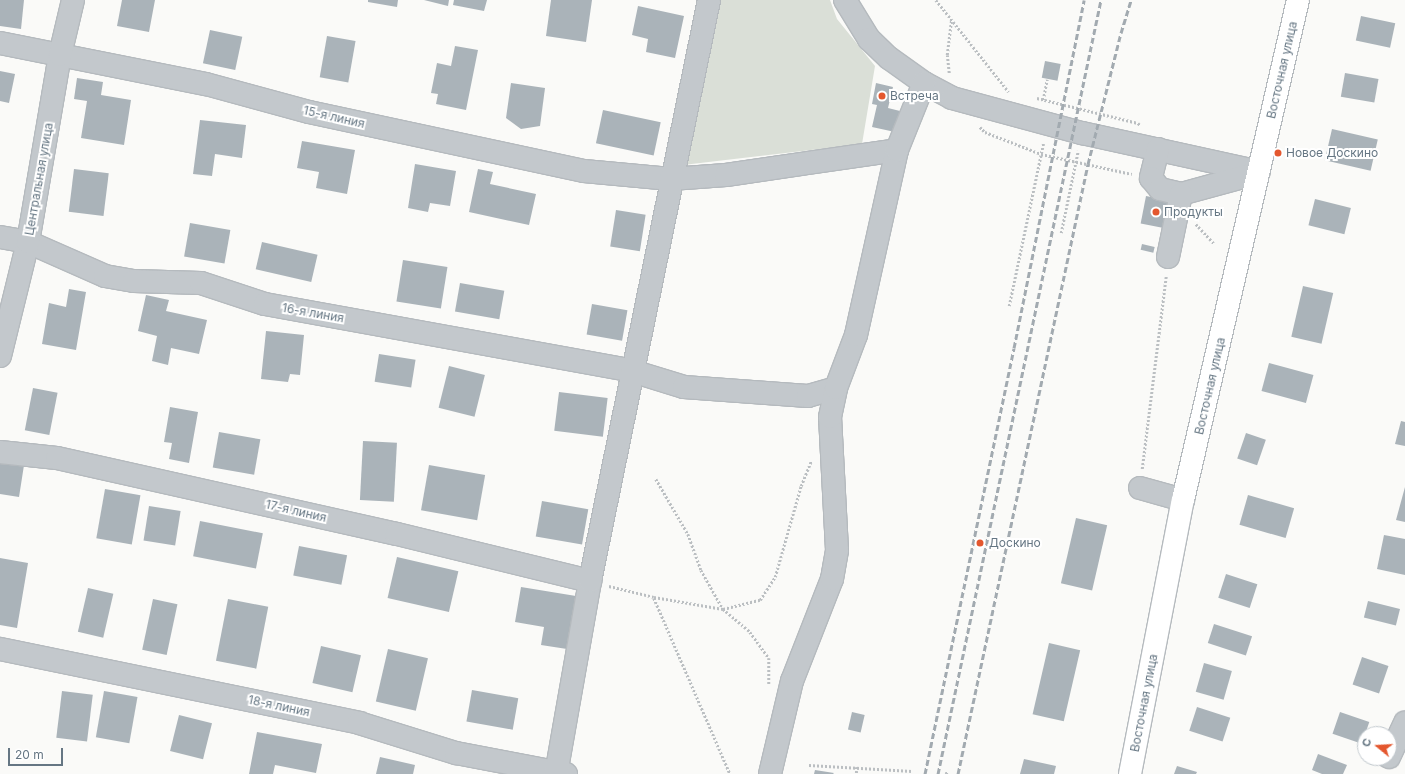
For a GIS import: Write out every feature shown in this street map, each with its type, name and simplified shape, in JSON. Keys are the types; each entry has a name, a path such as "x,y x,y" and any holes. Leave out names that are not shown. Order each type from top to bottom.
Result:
{"main road":[{"name":"Восточная улица","path":"1130,774 1183,500 1298,0"}],"street":[{"name":"Центральная улица","path":"0,356 28,242 60,55 72,0"},
{"path":"559,774 590,581 671,179 709,0"},
{"path":"845,0 869,39 889,58 924,83 952,98 1082,133 1158,148 1259,172"},
{"name":"15-я линия","path":"0,43 206,84 309,112 584,171 671,179 726,176 897,150"},
{"path":"770,774 792,681 832,579 837,550 830,417 836,388 856,335 897,150 924,83"},
{"path":"1158,148 1151,178 1160,189 1181,194 1259,172"},
{"path":"1168,257 1181,194"},
{"name":"16-я линия","path":"0,237 28,242 105,276 134,281 201,283 265,304 632,371 684,387 808,396 836,388"},
{"name":"17-я линия","path":"0,452 58,458 389,532 590,581"},
{"path":"1140,488 1183,500"},
{"name":"18-я линия","path":"0,649 359,723 456,753 559,774"},
{"path":"1397,740 1405,723"}],"path":[{"path":"936,0 1008,91 1014,93"},
{"path":"1043,100 1047,79"},
{"path":"985,132 1041,154 1151,178"},
{"path":"1009,306 1041,154"},
{"path":"1061,233 1076,162"},
{"path":"1140,488 1168,257"},
{"path":"590,581 654,597 723,609 760,600 775,577 801,486 812,458"},
{"path":"656,479 688,534 701,570 723,609 750,632 769,658 769,690"},
{"path":"654,597 730,774"},
{"path":"809,766 856,767 912,771"},
{"path":"856,767 857,774"}],"shaded area":[{"path":"719,0 830,0 837,19 875,66 862,144 683,165"}],"building":[{"path":"0,0 24,0 21,29 0,26"},
{"path":"122,0 155,0 149,32 117,26"},
{"path":"368,0 398,0 397,7 368,2"},
{"path":"424,0 449,0 448,6"},
{"path":"454,0 487,0 484,11 453,5"},
{"path":"551,0 592,0 586,42 546,36"},
{"path":"638,6 684,16 675,58 646,52 648,39 632,35"},
{"path":"1361,16 1395,23 1390,48 1356,40"},
{"path":"210,30 242,37 235,70 203,63"},
{"path":"327,36 356,41 348,82 320,77"},
{"path":"455,46 478,50 466,110 436,104 438,94 431,93 437,63 451,66"},
{"path":"1045,61 1061,64 1057,81 1042,78"},
{"path":"0,71 15,74 9,103 0,101"},
{"path":"1345,73 1378,79 1374,103 1341,97"},
{"path":"77,78 103,82 101,95 131,100 124,145 81,138 87,101 74,99"},
{"path":"511,83 545,88 540,126 521,129 506,118"},
{"path":"876,83 893,87 888,108 900,111 895,132 872,127 877,105 872,104"},
{"path":"603,110 661,122 654,156 596,143"},
{"path":"200,120 246,125 242,158 215,154 212,176 193,174"},
{"path":"1332,129 1378,140 1371,171 1325,160"},
{"path":"302,141 355,150 347,194 316,188 319,172 297,168"},
{"path":"415,164 456,171 450,206 430,203 428,212 408,208"},
{"path":"74,169 109,173 103,216 69,212"},
{"path":"478,169 493,172 490,184 536,194 529,225 469,212"},
{"name":"Продукты","path":"1146,196 1172,201 1166,228 1141,223"},
{"path":"1315,199 1351,208 1344,234 1308,225"},
{"path":"616,210 646,215 640,251 610,247"},
{"path":"190,223 230,230 224,264 184,256"},
{"path":"262,242 318,255 311,282 256,269"},
{"path":"1142,244 1155,247 1153,253 1141,250"},
{"path":"403,260 447,267 441,309 396,301"},
{"path":"460,283 504,291 499,319 455,312"},
{"path":"1303,286 1333,293 1322,344 1291,337"},
{"path":"69,289 86,292 76,350 42,344 49,303 66,307"},
{"path":"146,295 169,300 166,311 207,320 199,354 171,348 168,365 152,361 157,336 138,331"},
{"path":"592,304 627,310 622,341 587,335"},
{"path":"266,331 304,335 300,375 290,374 288,382 261,379"},
{"path":"379,354 416,360 411,387 375,382"},
{"path":"1269,363 1313,375 1306,403 1261,391"},
{"path":"449,366 485,375 474,417 439,408"},
{"path":"33,388 58,393 49,435 25,430"},
{"path":"559,392 608,398 603,437 554,431"},
{"path":"170,407 198,412 189,463 169,459 172,443 164,442"},
{"path":"1401,421 1405,422 1405,446 1395,444"},
{"path":"219,432 260,439 254,475 213,467"},
{"path":"1246,433 1266,440 1257,465 1237,459"},
{"path":"363,441 397,443 394,502 360,500"},
{"path":"0,461 24,465 19,497 0,494"},
{"path":"429,465 485,475 477,520 421,510"},
{"path":"1405,487 1405,522 1396,520"},
{"path":"105,489 140,495 132,544 96,538"},
{"path":"1248,495 1294,508 1286,538 1239,525"},
{"path":"542,501 588,509 582,545 536,536"},
{"path":"149,506 181,511 175,546 144,541"},
{"path":"1076,518 1107,525 1092,590 1061,583"},
{"path":"200,521 263,533 256,569 193,556"},
{"path":"1384,535 1405,539 1405,575 1377,569"},
{"path":"299,546 347,555 341,585 293,575"},
{"path":"397,557 458,571 449,612 388,598"},
{"path":"0,558 28,563 17,628 0,625"},
{"path":"1226,574 1257,584 1250,608 1218,598"},
{"path":"521,587 576,596 567,649 541,645 544,627 515,622"},
{"path":"88,588 113,594 103,638 78,632"},
{"path":"153,599 177,604 167,655 142,650"},
{"path":"228,599 268,607 256,669 216,661"},
{"path":"1368,601 1400,609 1396,625 1364,617"},
{"path":"1214,624 1252,636 1246,655 1208,643"},
{"path":"1049,643 1080,650 1064,721 1033,714"},
{"path":"321,646 361,655 352,692 312,683"},
{"path":"388,649 428,658 416,711 376,702"},
{"path":"1362,657 1388,666 1379,694 1353,684"},
{"path":"1204,663 1232,671 1224,700 1196,692"},
{"path":"472,690 518,698 513,730 466,722"},
{"path":"62,691 93,695 87,741 56,738"},
{"path":"104,691 137,697 129,743 96,737"},
{"path":"1197,707 1230,718 1223,742 1189,731"},
{"path":"852,712 865,715 861,732 848,730"},
{"path":"1340,712 1369,722 1368,726 1357,726 1357,742 1333,734"},
{"path":"179,715 212,723 203,759 170,751"},
{"path":"257,732 322,744 316,773 275,765 273,774 249,774"},
{"path":"1318,754 1347,765 1343,774 1322,774 1312,770"},
{"path":"380,757 415,765 413,774 376,774"},
{"path":"1024,759 1056,766 1054,774 1020,774"},
{"path":"1177,766 1197,772 1196,774 1174,774"},
{"path":"815,770 834,773 814,774"}],"railway":[{"path":"925,774 1014,348 1084,0"},
{"path":"938,774 1101,0"},
{"path":"958,774 1088,164 1121,33 1131,0"}],"place":[{"name":"Встреча","path":"882,96"},
{"name":"Новое Доскино","path":"1278,153"},
{"name":"Продукты","path":"1156,212"},
{"name":"Доскино","path":"980,543"}]}
